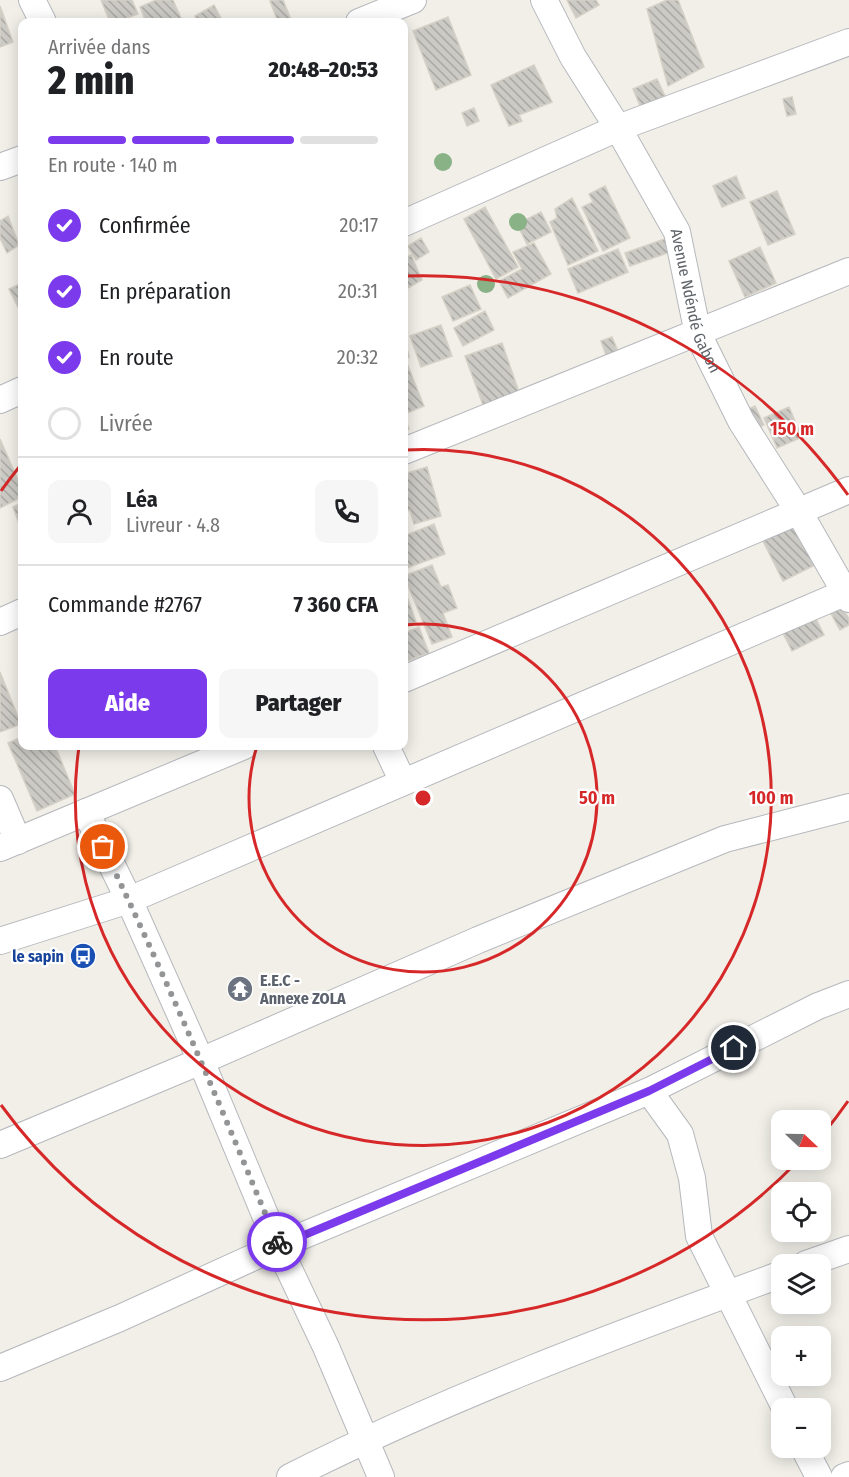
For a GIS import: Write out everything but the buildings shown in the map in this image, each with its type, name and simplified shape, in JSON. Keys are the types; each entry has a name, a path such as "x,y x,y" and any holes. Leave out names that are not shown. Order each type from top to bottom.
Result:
{"street":[{"path":"32,0 41,18"},
{"path":"369,18 413,0"},
{"name":"Avenue Ndéndé Gabon","path":"544,0 573,57 618,128 677,232 698,334 741,421 848,594"},
{"path":"408,221 618,128 849,42"},
{"path":"0,167 18,160"},
{"path":"408,449 849,271"},
{"path":"0,400 18,392"},
{"path":"408,677 849,490"},
{"path":"0,941 129,900 848,594"},
{"path":"0,622 18,614"},
{"path":"0,799 9,844 234,750"},
{"path":"388,750 403,782"},
{"path":"0,1145 201,1061 478,940 725,839 849,807"},
{"path":"86,812 129,900 201,1061 278,1246 381,1477"},
{"path":"0,1368 120,1318 278,1246 649,1091 818,1006 849,994"},
{"path":"649,1091 680,1134 692,1178 699,1236 780,1398"},
{"path":"831,1255 849,1249"},
{"path":"290,1477 366,1439 502,1379 771,1278"},
{"path":"809,1458 819,1477"},
{"path":"844,1477 849,1475"}],"way so far":[{"path":"103,847 201,1061 277,1242"}],"place":[{"name":"le sapin","path":"83,956"},
{"name":"E.E.C - Annexe ZOLA","path":"240,989"}],"route":[{"path":"277,1242 278,1246 649,1091 734,1048"}]}
